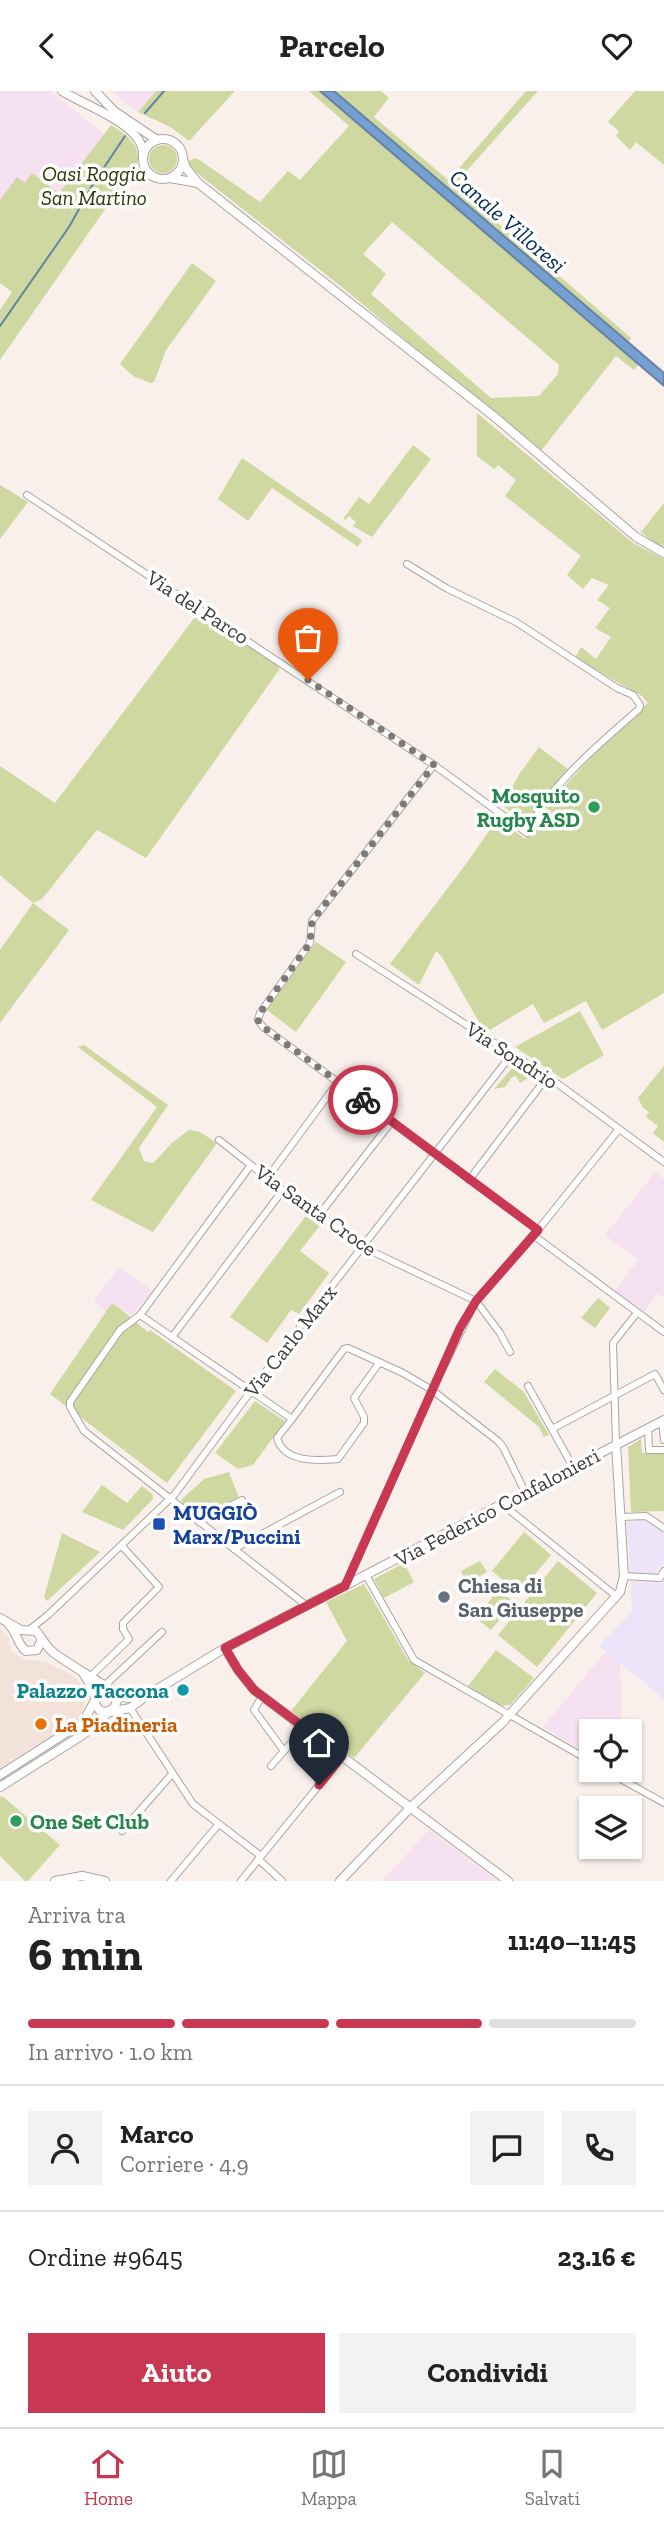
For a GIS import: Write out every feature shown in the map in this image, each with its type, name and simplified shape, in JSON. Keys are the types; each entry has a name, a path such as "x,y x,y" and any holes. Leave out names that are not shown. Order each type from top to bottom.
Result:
{"street":[{"path":"62,91 157,140"},
{"path":"95,91 135,130 143,147 143,162 149,174 158,179 170,178 198,183"},
{"path":"143,154 148,145 157,140 164,139 174,143 181,151 186,169 198,183 456,385 636,537 664,553"},
{"path":"170,178 180,170 183,159"},
{"name":"Via del Parco","path":"27,495 434,765 527,832 558,786 594,748 639,709 639,705 633,695 617,688 516,622 446,588 407,564"},
{"path":"434,765 312,921 310,943 260,1013 258,1020 263,1027 469,1179 664,1332"},
{"name":"Via Sondrio","path":"356,954 547,1077 664,1162"},
{"name":"Via Carlo Marx","path":"27,1630 48,1615 170,1499 250,1391 506,1063 512,1058 519,1059"},
{"path":"469,1179 547,1077"},
{"path":"268,1177 338,1081"},
{"path":"319,1215 392,1121"},
{"path":"345,1586 460,1328 476,1301 536,1233 619,1129"},
{"name":"Via Santa Croce","path":"219,1140 283,1190 363,1246 476,1301 500,1333 510,1352"},
{"path":"251,1165 140,1315 120,1330 69,1407 83,1431 307,1606"},
{"path":"172,1337 283,1190"},
{"path":"340,1881 410,1808 509,1716 623,1585 613,1395 613,1343 637,1313"},
{"path":"140,1315 292,1419"},
{"path":"379,1363 354,1398 364,1417 364,1423 338,1459 296,1458 289,1455 277,1438 344,1349 348,1348 403,1373 432,1390 498,1441 525,1492"},
{"path":"552,1429 655,1374 664,1390"},
{"path":"528,1386 573,1467"},
{"path":"663,1421 664,1440"},
{"name":"Via Federico Confalonieri","path":"109,1712 131,1708 225,1648 663,1421"},
{"path":"648,1428 649,1451 664,1450"},
{"path":"234,1549 340,1492"},
{"path":"199,1522 242,1500"},
{"path":"503,1503 615,1596"},
{"path":"621,1517 646,1516 664,1528"},
{"path":"91,1676 129,1639 123,1629 123,1623 159,1587 122,1546"},
{"path":"624,1576 660,1578 664,1571"},
{"path":"366,1575 414,1660 579,1754"},
{"name":"Via Carlo Marx","path":"41,1638 41,1626 48,1615"},
{"path":"3,1620 36,1631 53,1653 110,1689 127,1698 146,1696"},
{"path":"3,1620 19,1639 23,1649 53,1653"},
{"path":"19,1639 27,1630"},
{"path":"0,1775 83,1722 96,1697 105,1689 110,1689 162,1632"},
{"path":"33,1652 39,1648 41,1638"},
{"path":"225,1648 249,1685 262,1696 508,1881"},
{"path":"81,1671 92,1686 100,1711 109,1712"},
{"path":"0,1787 91,1729 117,1702 110,1689"},
{"path":"262,1696 254,1710 284,1751"},
{"path":"131,1708 193,1804 259,1858 282,1881"},
{"path":"271,1766 304,1728"},
{"path":"241,1881 342,1756"},
{"path":"122,1832 172,1775"},
{"path":"626,1782 664,1803"},
{"path":"171,1881 218,1825"},
{"path":"55,1881 82,1876 105,1881"}],"shaded area":[{"path":"0,91 51,91 104,134 59,193 25,183 17,177 0,200"},
{"path":"111,91 156,91 138,112"},
{"path":"655,1172 664,1179 664,1298 658,1293 644,1312 615,1291 638,1260 605,1235"},
{"path":"119,1267 153,1291 131,1315 113,1303 106,1312 94,1301"},
{"path":"643,1519 664,1532 664,1562 656,1574 631,1573 626,1522"},
{"path":"664,1577 664,1699 599,1646 632,1612 630,1581 660,1583"},
{"path":"0,1629 10,1639 10,1651 25,1659 46,1662 74,1676 87,1697 80,1717 0,1768"},
{"path":"606,1651 620,1662 622,1719 579,1719 579,1749 543,1727"},
{"path":"429,1830 460,1853 497,1881 382,1881"}],"green space":[{"path":"156,91 235,91 189,141 172,128 138,112"},
{"path":"309,91 320,91 639,364 634,370 616,356 540,452 343,288 188,166 189,161 198,159 260,202 288,171 300,180 349,126","holes":["392,222 559,365 558,374 539,396 491,398 371,294 386,274 363,254"]},
{"path":"334,91 381,91 389,98 374,117 453,184 453,175 526,91 538,91 454,185 631,338 628,342"},
{"path":"635,91 664,91 664,165 636,142 630,150 616,136 619,131 608,122"},
{"name":"Oasi Roggia San Martino","path":"111,125 134,145 138,162 0,360 0,310 12,292 0,283 0,200 17,177 25,183 32,173 59,193"},
{"path":"163,145 173,149 177,159 173,169 163,173 153,169 149,159 153,149"},
{"path":"192,263 216,281 166,350 154,382 133,376 120,364"},
{"path":"477,413 633,543 664,559 664,993 602,1030 586,1001 544,1023 533,1004 488,1031 480,1024 436,951 419,985 390,964 498,818 525,839 582,767 648,703 642,696 575,658 581,647 596,659 611,637 595,628 610,608 597,600 609,585 592,578 583,589 567,575 581,556 505,496 516,480 498,465 494,469 477,456"},
{"path":"413,445 431,459 372,537 353,526 356,522 349,516 345,520 359,497 369,504"},
{"path":"242,458 362,540 358,547 272,488 248,521 218,499"},
{"path":"0,485 28,502 0,539"},
{"path":"664,503 664,547 657,545 641,532"},
{"path":"198,613 278,665 279,670 146,858 97,830 42,899 33,903 0,875 0,766 55,803"},
{"path":"539,747 569,770 526,824 502,805"},
{"path":"33,903 69,930 0,1023 0,950"},
{"path":"316,942 346,962 296,1032 267,1010"},
{"path":"580,1011 604,1055 563,1079 515,1047"},
{"path":"84,1045 168,1105 139,1148 144,1161 153,1163 189,1130 200,1132 217,1143 153,1232 91,1200 157,1107 78,1047"},
{"path":"664,1066 664,1142 653,1133 658,1126 646,1117 649,1112 643,1108 638,1098"},
{"path":"513,1067 532,1076 520,1083 516,1076 512,1077 505,1087 494,1089"},
{"path":"308,1213 322,1223 300,1251 329,1273 299,1314 291,1310 267,1343 230,1317"},
{"path":"598,1298 610,1308 595,1328 581,1318"},
{"path":"112,1303 148,1332 150,1330 236,1391 167,1483 50,1394"},
{"path":"495,1369 524,1392 549,1435 544,1437 539,1427 484,1382"},
{"path":"255,1401 285,1421 253,1465 238,1469 215,1453"},
{"path":"641,1439 642,1453 664,1452 664,1511 631,1512 628,1447"},
{"path":"229,1472 239,1498 200,1517 182,1504 182,1499 204,1479"},
{"path":"102,1485 127,1503 142,1486 153,1495 153,1499 123,1530 82,1512"},
{"path":"524,1532 551,1555 519,1593 492,1571"},
{"path":"62,1533 100,1552 47,1601 44,1597"},
{"path":"480,1561 487,1572 467,1583 461,1571"},
{"path":"558,1561 597,1593 537,1667 498,1635"},
{"path":"404,1563 414,1582 384,1598 374,1579"},
{"path":"364,1584 408,1660 425,1673 354,1758 291,1711 347,1641 326,1602"},
{"path":"498,1590 514,1602 491,1630 476,1618"},
{"path":"496,1650 534,1678 510,1705 499,1706 468,1686"},
{"name":"One Set Club","path":"2,1796 60,1845 28,1881 0,1856"}],"water":[{"path":"320,91 334,91 628,342 664,373 664,386"}],"waterway":[{"path":"145,113 164,91"},
{"path":"0,326 69,227 125,136"}],"way so far":[{"path":"308,680 434,765 312,921 310,943 260,1013 258,1020 263,1027 363,1100"}],"place":[{"name":"Mosquito Rugby ASD","path":"594,807"},
{"name":"MUGGIÒ Marx/Puccini","path":"159,1524"},
{"name":"Chiesa di San Giuseppe","path":"444,1597"},
{"name":"Palazzo Taccona","path":"183,1690"},
{"name":"La Piadineria","path":"41,1724"},
{"name":"One Set Club","path":"16,1821"}],"route":[{"path":"319,1785 342,1756 254,1690 225,1648 345,1586 460,1328 476,1301 538,1230 363,1100"}],"water label":[{"name":"Canale Villoresi","path":"508,221"}]}
